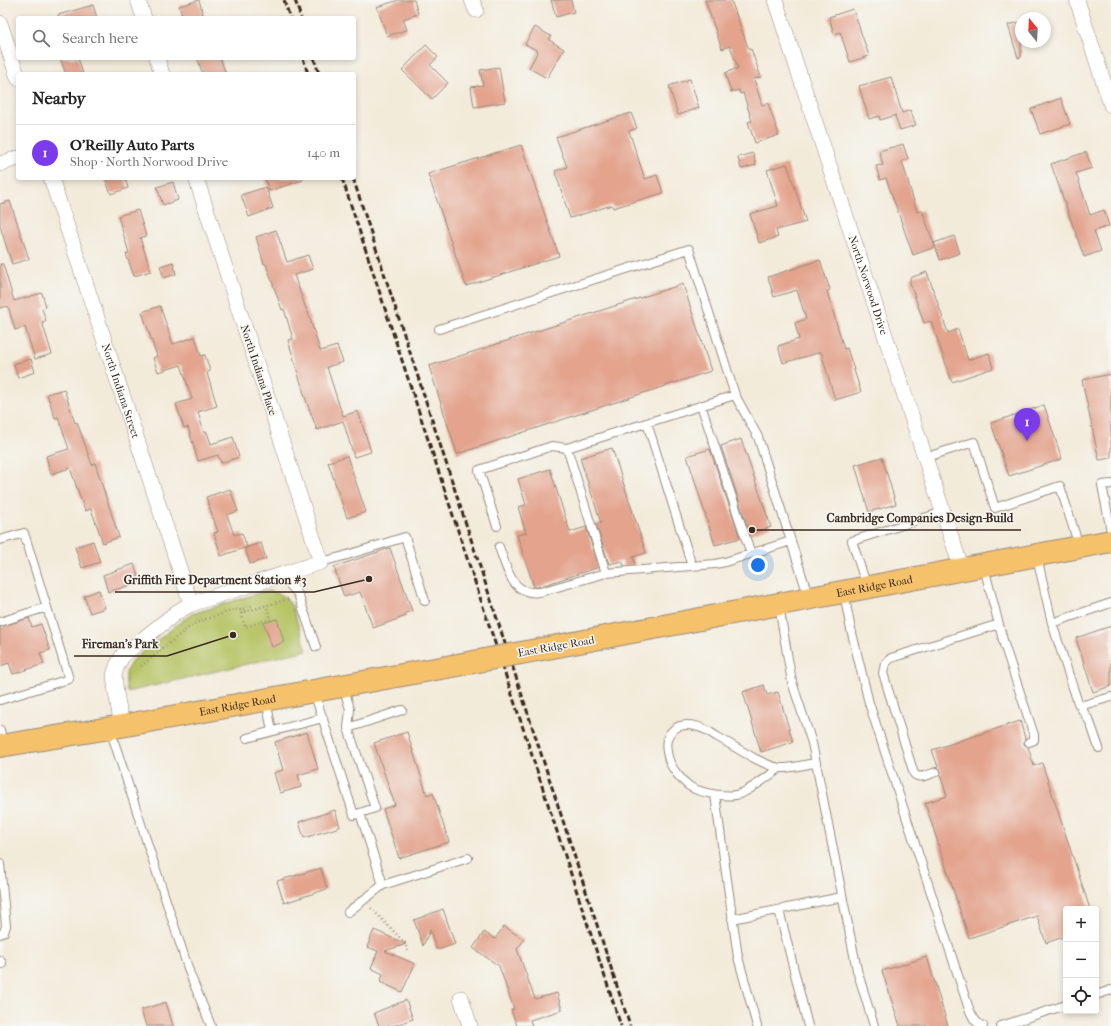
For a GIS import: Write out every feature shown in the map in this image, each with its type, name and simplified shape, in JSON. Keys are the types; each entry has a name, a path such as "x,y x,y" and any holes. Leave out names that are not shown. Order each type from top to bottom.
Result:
{"main road":[{"name":"East Ridge Road","path":"1,741 116,727 266,700 844,593 1111,541"}],"street":[{"path":"138,0 143,16"},
{"name":"North Norwood Drive","path":"775,0 962,570"},
{"path":"1077,0 1111,105"},
{"path":"0,22 16,72"},
{"path":"158,60 161,72"},
{"path":"0,164 16,159"},
{"name":"North Indiana Street","path":"52,180 191,604"},
{"name":"North Indiana Place","path":"197,180 321,562"},
{"path":"116,727 116,693 114,675 123,655 177,612 191,604 321,562"},
{"path":"461,998 470,1026"}],"lane":[{"path":"438,329 689,249 735,395 758,438 809,599"},
{"path":"497,526 479,470 552,446 566,448 735,395"},
{"path":"702,405 751,554"},
{"path":"647,423 692,566"},
{"path":"924,458 974,442 995,508 1060,486 1080,548"},
{"path":"566,448 606,573"},
{"path":"1111,484 1102,486 1111,530"},
{"path":"867,588 852,541 943,512"},
{"path":"0,540 24,533 70,679 0,700"},
{"path":"321,562 405,537 426,601"},
{"path":"499,547 511,580 525,591 532,593 606,573 725,562 791,541"},
{"path":"1037,556 1052,623 1080,706 1090,722 1099,748"},
{"path":"984,566 999,624 1034,735 1034,740 1029,742"},
{"path":"281,575 298,596 316,647"},
{"path":"844,593 850,625 872,710 968,1006 972,1016 979,1025 983,1026"},
{"path":"1052,623 1111,603"},
{"path":"779,605 792,682 812,743 857,970 874,1026"},
{"path":"0,622 47,607"},
{"path":"936,772 920,777 914,774 883,673 884,664 891,658 999,624"},
{"path":"314,691 354,815 375,808 348,728 350,709 342,686"},
{"path":"1080,706 1111,697"},
{"path":"266,700 272,731"},
{"path":"348,728 402,710"},
{"path":"247,738 323,718"},
{"path":"780,768 754,758 696,726 685,725 675,728 669,734 666,743 670,763 681,779 699,791 715,795 740,794 780,768 815,763"},
{"path":"116,727 190,974 211,1026"},
{"path":"715,795 738,957 757,1026"},
{"path":"360,813 383,885"},
{"path":"348,912 383,885 468,858"},
{"path":"0,864 6,926 4,932 0,934"},
{"path":"732,919 842,897"},
{"path":"779,910 808,1026"},
{"path":"1099,994 1111,990"},
{"path":"1001,1026 1063,1006"}],"path":[{"path":"241,613 298,596"},
{"path":"243,608 254,605"},
{"path":"141,666 197,622 237,609 240,610 245,627 271,619 266,605"},
{"path":"364,900 405,943 408,952"}],"green space":[{"path":"269,591 283,596 292,607 307,650 127,692 126,674 128,667 134,659 183,620 192,614"}],"building":[{"path":"199,0 203,16 182,16 179,6"},
{"path":"399,0 414,0 418,14 403,19 407,30 387,36 377,7"},
{"path":"551,0 571,0 574,12 556,17"},
{"path":"705,0 731,0 749,50 751,49 761,77 754,79 762,105 768,103 779,135 755,143 748,122 752,121 743,93 740,94 739,90 731,92 725,73 738,68 730,46 722,49"},
{"path":"93,5 96,16 58,16"},
{"path":"853,9 869,56 850,62 840,32 834,34 829,17"},
{"path":"1015,23 1015,48 1021,48 1021,57 1018,58 1008,25"},
{"path":"535,27 551,36 549,40 564,49 547,78 529,68 538,51 525,44"},
{"path":"426,45 438,57 430,65 448,83 432,99 402,70"},
{"path":"61,60 79,60 82,72 65,72"},
{"path":"198,60 221,60 225,72 202,72"},
{"path":"499,67 505,102 474,107 471,87 483,85 480,70"},
{"path":"891,77 902,113 910,110 916,125 900,130 895,116 896,115 880,120 879,116 869,119 859,86"},
{"path":"690,79 699,108 678,115 669,86"},
{"path":"1061,98 1070,124 1040,134 1031,109"},
{"path":"631,113 637,128 629,131 645,179 657,175 663,193 613,208 612,205 570,218 555,171 567,167 556,137"},
{"path":"903,144 908,159 902,161 917,212 922,210 935,247 913,255 886,178 880,180 876,166 883,165 879,151"},
{"path":"521,145 559,256 466,286 428,174"},
{"path":"1086,152 1092,168 1076,173 1090,215 1104,210 1109,226 1094,231 1101,251 1084,257 1051,164"},
{"path":"753,153 756,165 741,169 738,157"},
{"path":"787,164 806,222 776,230 778,237 759,243 750,214 778,206 767,170"},
{"path":"106,180 126,180 128,188 111,194"},
{"path":"266,180 303,180 269,191"},
{"path":"173,182 178,200 163,205 157,187"},
{"path":"266,187 273,208 249,217 241,195"},
{"path":"10,201 29,259 12,264 0,226 0,204"},
{"path":"138,210 146,236 140,238 151,271 134,276 126,254 129,253 118,216"},
{"path":"276,230 287,262 308,255 313,269 294,275 307,309 320,351 337,346 343,362 327,367 343,416 358,411 371,452 354,457 343,421 317,430 305,397 288,340 293,339 284,309 282,310 266,264 264,264 256,237"},
{"path":"954,236 960,253 940,260 934,243"},
{"path":"820,260 830,290 827,291 844,349 847,348 861,392 835,400 821,352 783,363 778,346 799,339 795,323 806,319 797,290 774,297 768,277"},
{"path":"173,262 176,274 164,278 160,266"},
{"path":"0,264 3,264 14,301 42,293 46,307 42,309 46,321 42,322 52,354 35,359 25,327 15,330 8,306 0,308"},
{"path":"927,272 948,333 958,329 968,360 989,353 993,368 952,382 931,321 924,323 910,283 910,278"},
{"path":"683,284 711,371 457,454 429,366"},
{"path":"160,306 173,344 195,337 201,356 205,355 210,371 207,373 217,406 198,412 204,433 207,432 211,444 233,437 239,457 221,463 218,455 198,461 188,427 184,428 176,404 192,399 181,365 158,372 153,358 157,356 142,312"},
{"path":"31,359 35,372 18,378 14,364"},
{"path":"1111,374 1111,458 1099,460 1082,380"},
{"path":"64,389 75,423 77,422 92,465 95,463 119,537 103,543 91,509 85,511 70,468 51,474 46,456 69,449 58,417 55,418 47,394"},
{"path":"1044,405 1062,459 1009,476 991,423"},
{"path":"741,439 771,527 750,534 721,446"},
{"path":"612,448 646,553 633,557 635,565 624,566 622,561 609,564 596,524 601,523 580,458"},
{"path":"710,449 740,538 715,545 687,456"},
{"path":"347,456 366,512 347,518 328,462"},
{"path":"882,457 896,504 869,512 855,465"},
{"path":"550,469 570,532 586,527 599,567 534,587 517,535 526,533 518,507 526,505 518,479"},
{"path":"230,489 238,511 227,515 234,535 242,533 247,547 221,556 214,533 218,532 206,497"},
{"path":"93,541 100,562 82,568 75,547"},
{"path":"261,543 266,559 250,564 245,548"},
{"path":"390,548 412,611 405,613 406,616 373,628 360,592 344,597 334,567"},
{"path":"134,564 140,582 108,592 103,575"},
{"path":"99,590 105,608 90,613 84,596"},
{"path":"29,618 32,627 41,624 50,650 40,653 44,664 13,674 9,663 0,666 0,627"},
{"path":"277,619 284,642 272,647 264,623"},
{"path":"1111,626 1111,686 1093,692 1076,638"},
{"path":"764,685 767,695 778,692 793,742 761,752 743,692"},
{"path":"1020,721 1025,738 1024,744 1028,747 1034,766 1042,763 1089,906 1063,906 1063,937 1046,943 1037,916 969,938 925,803 947,796 940,775 941,771 932,750"},
{"path":"307,732 318,769 298,775 301,787 280,793 274,773 283,770 275,742"},
{"path":"407,732 427,795 433,793 449,842 399,858 383,809 395,805 374,743"},
{"path":"335,810 340,827 304,838 299,822"},
{"path":"321,868 327,889 284,903 277,881"},
{"path":"443,909 455,944 441,949 436,949 430,930 423,946 414,920"},
{"path":"504,926 524,940 517,949 535,999 557,993 562,1010 530,1020 532,1026 517,1026 511,1010 514,1009 499,966 473,948 484,932 495,939"},
{"path":"374,930 406,944 385,951 415,964 402,992 380,982 383,974 371,968 378,951 367,947"},
{"path":"927,957 948,1026 900,1026 882,971"},
{"path":"406,1000 413,1019 393,1026 379,1026 374,1013"},
{"path":"166,1002 173,1026 146,1026 141,1010"}],"railway":[{"path":"284,0 289,16"},
{"path":"295,0 300,16"},
{"path":"304,60 307,72"},
{"path":"315,60 318,72"},
{"path":"343,180 621,1026"},
{"path":"354,180 630,1026"}],"place":[{"name":"O'Reilly Auto Parts","path":"1027,441"},
{"name":"Cambridge Companies Design-Build","path":"752,530"},
{"name":"Griffith Fire Department Station #3","path":"369,579"},
{"name":"Fireman’s Park","path":"233,635"}]}
